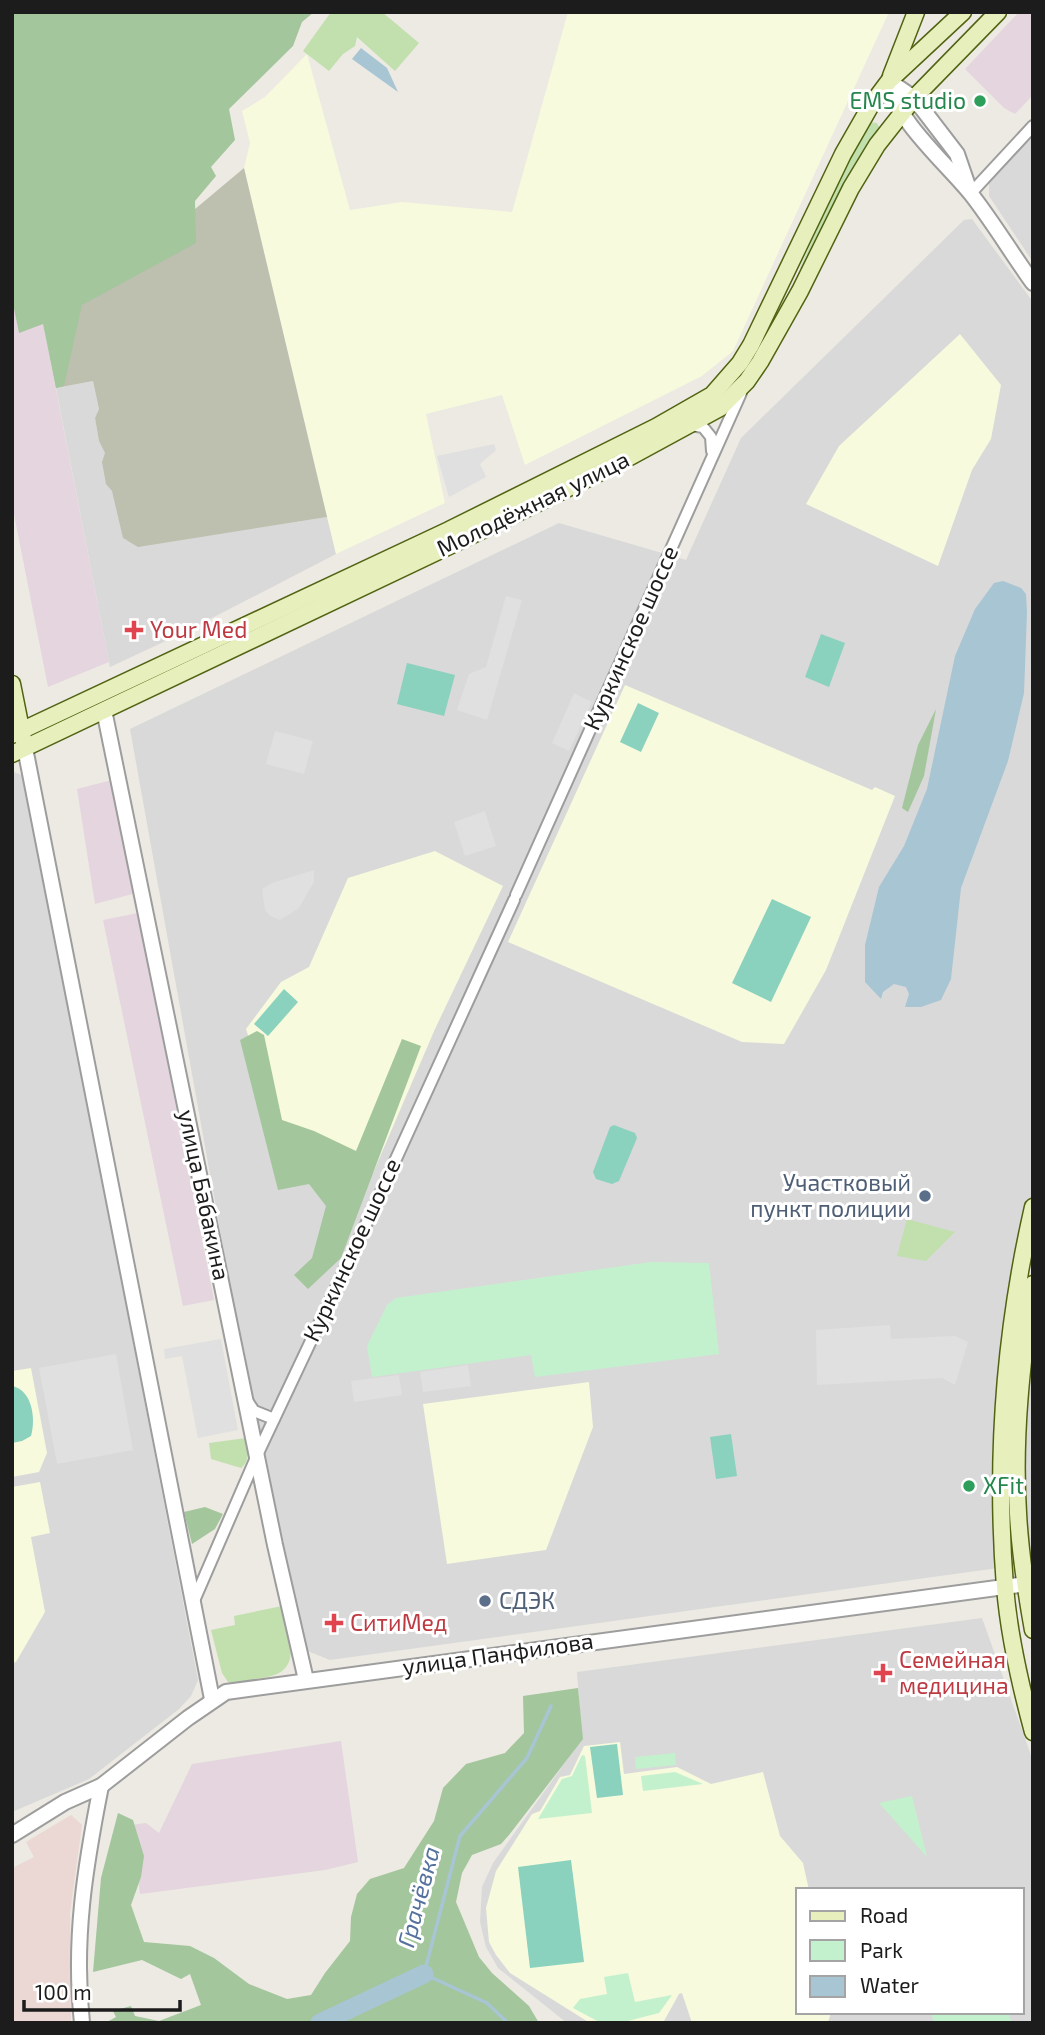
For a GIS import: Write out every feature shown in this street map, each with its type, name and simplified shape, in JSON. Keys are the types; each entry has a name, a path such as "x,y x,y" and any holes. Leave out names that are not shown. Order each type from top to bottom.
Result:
{"main road":[{"path":"889,81 916,12"},
{"path":"889,81 963,12"},
{"name":"Молодёжная улица","path":"18,751 456,542 720,408 747,381 784,321 863,167 914,98 998,12"},
{"name":"Молодёжная улица","path":"17,733 449,530 656,427 712,395 734,371 751,345 843,155 889,81"},
{"path":"12,684 18,751"},
{"path":"1033,1207 1017,1280 1005,1395 1002,1470 1005,1586 1012,1642 1033,1732"},
{"path":"1033,1284 1019,1405 1017,1470 1018,1512 1033,1630"}],"street":[{"path":"889,81 914,98 957,154 970,194"},
{"path":"889,81 890,91 902,112 970,194 1033,283"},
{"path":"970,194 1033,126"},
{"name":"Куркинское шоссе","path":"193,1603 258,1453 369,1218 747,381"},
{"path":"691,425 703,427 711,437 712,454"},
{"name":"улица Бабакина","path":"104,710 275,1545 306,1679"},
{"path":"18,751 212,1699"},
{"path":"247,1399 254,1411 274,1419"},
{"name":"улица Панфилова","path":"12,1835 65,1802 101,1786 212,1699 226,1692 306,1679 1026,1584"},
{"path":"82,2023 78,1992 80,1912 83,1881 101,1786"}],"shaded area":[{"path":"568,12 889,12 733,351 702,376 525,465 502,395 426,414 445,503 336,554 244,168 250,143 242,111 265,97 307,54 350,210 402,202 512,212"},
{"path":"1019,12 1033,12 1033,95 1015,114 1004,108 965,69"},
{"path":"1033,136 1033,262 989,196 989,182"},
{"path":"244,168 327,517 138,547 123,538 112,491 106,484 102,462 105,453 99,441 95,418 99,409 93,381 56,388 46,334"},
{"path":"972,219 1033,302 1033,1191 1026,1219 998,1568 330,1660 305,1650 233,1302 130,729 559,523 686,560 741,438 964,220"},
{"path":"12,299 19,332 43,323 109,662 48,687 12,504"},
{"path":"960,334 1001,385 991,439 972,470 938,566 806,504 839,446"},
{"path":"93,381 99,409 95,418 99,441 105,453 123,538 138,546 327,517 336,554 187,631 110,667 56,388"},
{"path":"494,444 496,450 480,464 486,477 449,497 437,456"},
{"path":"506,596 522,600 487,720 457,710 469,674 486,667"},
{"path":"625,685 872,790 875,787 895,796 826,970 784,1044 742,1042 508,942"},
{"path":"574,693 592,702 569,751 552,743"},
{"path":"275,731 313,741 304,774 266,764"},
{"path":"12,771 21,775 26,784 198,1680 191,1696 179,1709 89,1779 12,1812"},
{"path":"112,780 136,893 95,904 77,789"},
{"path":"485,811 496,846 465,856 454,822"},
{"path":"435,851 503,886 435,1029 373,1173 277,1126 246,1029 281,982 309,967 348,878"},
{"path":"314,870 314,882 299,908 280,920 270,916 265,910 262,889 272,883"},
{"path":"138,913 214,1300 183,1306 103,920"},
{"path":"890,1325 891,1339 955,1336 968,1342 955,1385 942,1378 817,1385 816,1330"},
{"path":"1033,1329 1033,1591 1024,1499 1023,1426"},
{"path":"221,1339 238,1430 198,1438 182,1356 165,1359 164,1349"},
{"path":"116,1354 133,1450 57,1464 39,1368"},
{"path":"468,1365 471,1386 423,1392 420,1372"},
{"path":"31,1368 47,1453 39,1472 12,1477 12,1371"},
{"path":"399,1375 402,1395 354,1402 351,1381"},
{"path":"589,1382 593,1427 546,1550 447,1564 423,1404"},
{"path":"40,1482 50,1533 31,1537 45,1612 16,1662 12,1663 12,1487"},
{"path":"982,1618 1033,1761 1033,2023 567,2023 498,1968 486,1947 480,1922 482,1887 493,1863 582,1739 577,1672"},
{"path":"341,1741 358,1862 325,1870 140,1894 131,1825 146,1823 159,1833 192,1764"},
{"path":"620,1742 624,1774 677,1767 711,1784 763,1772 780,1836 803,1863 809,1888 796,1888 796,2014 830,2014 828,2023 692,2023 682,1993 664,2021 590,2023 510,1973 489,1942 486,1908 496,1871 532,1814 540,1811 560,1777 570,1775 584,1746"},
{"path":"71,1815 82,1825 70,1913 71,2023 12,2023 12,1868 34,1857 26,1842"}],"green space":[{"path":"12,12 314,12 302,22 293,46 229,109 235,140 211,167 216,176 195,201 196,243 82,305 64,386 56,388 43,324 19,333 12,299"},
{"path":"331,12 382,12 419,43 395,71 357,37 355,46 343,54 329,71 303,51"},
{"path":"870,122 877,123 880,129 803,269 800,268 841,175"},
{"path":"821,634 845,643 829,687 805,677"},
{"path":"407,663 455,675 444,716 397,704"},
{"path":"638,703 659,713 641,752 620,742"},
{"path":"936,709 924,776 908,812 902,808 918,745"},
{"path":"772,899 811,917 771,1002 732,983"},
{"path":"284,989 298,1002 268,1036 254,1024"},
{"path":"257,1031 264,1035 282,1120 314,1131 356,1151 402,1039 421,1046 341,1258 308,1289 294,1275 312,1258 326,1206 309,1184 278,1190 240,1040"},
{"path":"614,1125 635,1133 637,1138 619,1181 612,1184 596,1179 593,1172 610,1127"},
{"path":"907,1219 955,1232 926,1261 897,1256"},
{"path":"651,1262 709,1263 719,1354 535,1377 531,1355 372,1377 367,1346 387,1305 396,1298"},
{"path":"12,1386 24,1393 28,1399 33,1421 31,1436 12,1443"},
{"path":"731,1434 737,1476 716,1479 710,1437"},
{"path":"246,1438 247,1458 241,1468 211,1459 209,1443"},
{"path":"205,1507 223,1514 215,1529 192,1544 184,1512"},
{"path":"282,1606 291,1652 285,1669 262,1678 228,1682 222,1673 211,1630 235,1625 234,1616"},
{"path":"578,1688 583,1739 501,1844 472,1855 462,1873 456,1902 479,1957 492,1973 529,2006 539,2023 105,2023 116,2017 113,2011 131,2006 135,2016 159,2021 201,2005 190,1974 181,1979 142,1960 93,1972 101,1878 118,1813 133,1820 144,1856 141,1877 131,1905 144,1942 190,1946 214,1958 249,1984 287,1999 311,1995 350,1941 351,1917 357,1894 370,1879 404,1868 434,1821 443,1788 466,1764 505,1753 524,1733 523,1696"},
{"path":"617,1744 623,1795 597,1798 590,1747"},
{"path":"675,1753 676,1765 636,1769 635,1757"},
{"path":"582,1755 585,1756 592,1813 538,1819 562,1779 572,1776"},
{"path":"675,1772 703,1784 643,1791 641,1776"},
{"path":"912,1796 927,1857 879,1803"},
{"path":"571,1860 584,1962 530,1968 518,1867"},
{"path":"628,1973 635,2002 672,1995 659,2013 620,2023 601,2023 573,2008 580,1999 607,1994 604,1977"},
{"path":"932,2014 1009,2014 1012,2023 934,2023"}],"water":[{"path":"361,48 387,68 398,92 352,59"},
{"path":"1003,581 1021,588 1026,594 1024,693 1008,761 961,888 951,979 941,1000 921,1007 905,1007 909,994 906,987 894,984 883,992 881,999 865,982 865,945 879,887 904,846 927,789 955,656 975,609 994,583"}],"waterway":[{"name":"Грачёвка","path":"508,2023 487,2003 424,1974 460,1836 527,1758 551,1706"},
{"name":"Грачёвка","path":"320,2023 424,1974"}],"place":[{"name":"EMS studio","path":"980,101"},
{"name":"Your Med","path":"134,630"},
{"name":"Участковый пункт полиции","path":"925,1196"},
{"name":"XFit","path":"969,1486"},
{"name":"СДЭК","path":"485,1601"},
{"name":"СитиМед","path":"334,1623"},
{"name":"Семейная медицина","path":"883,1673"}]}
